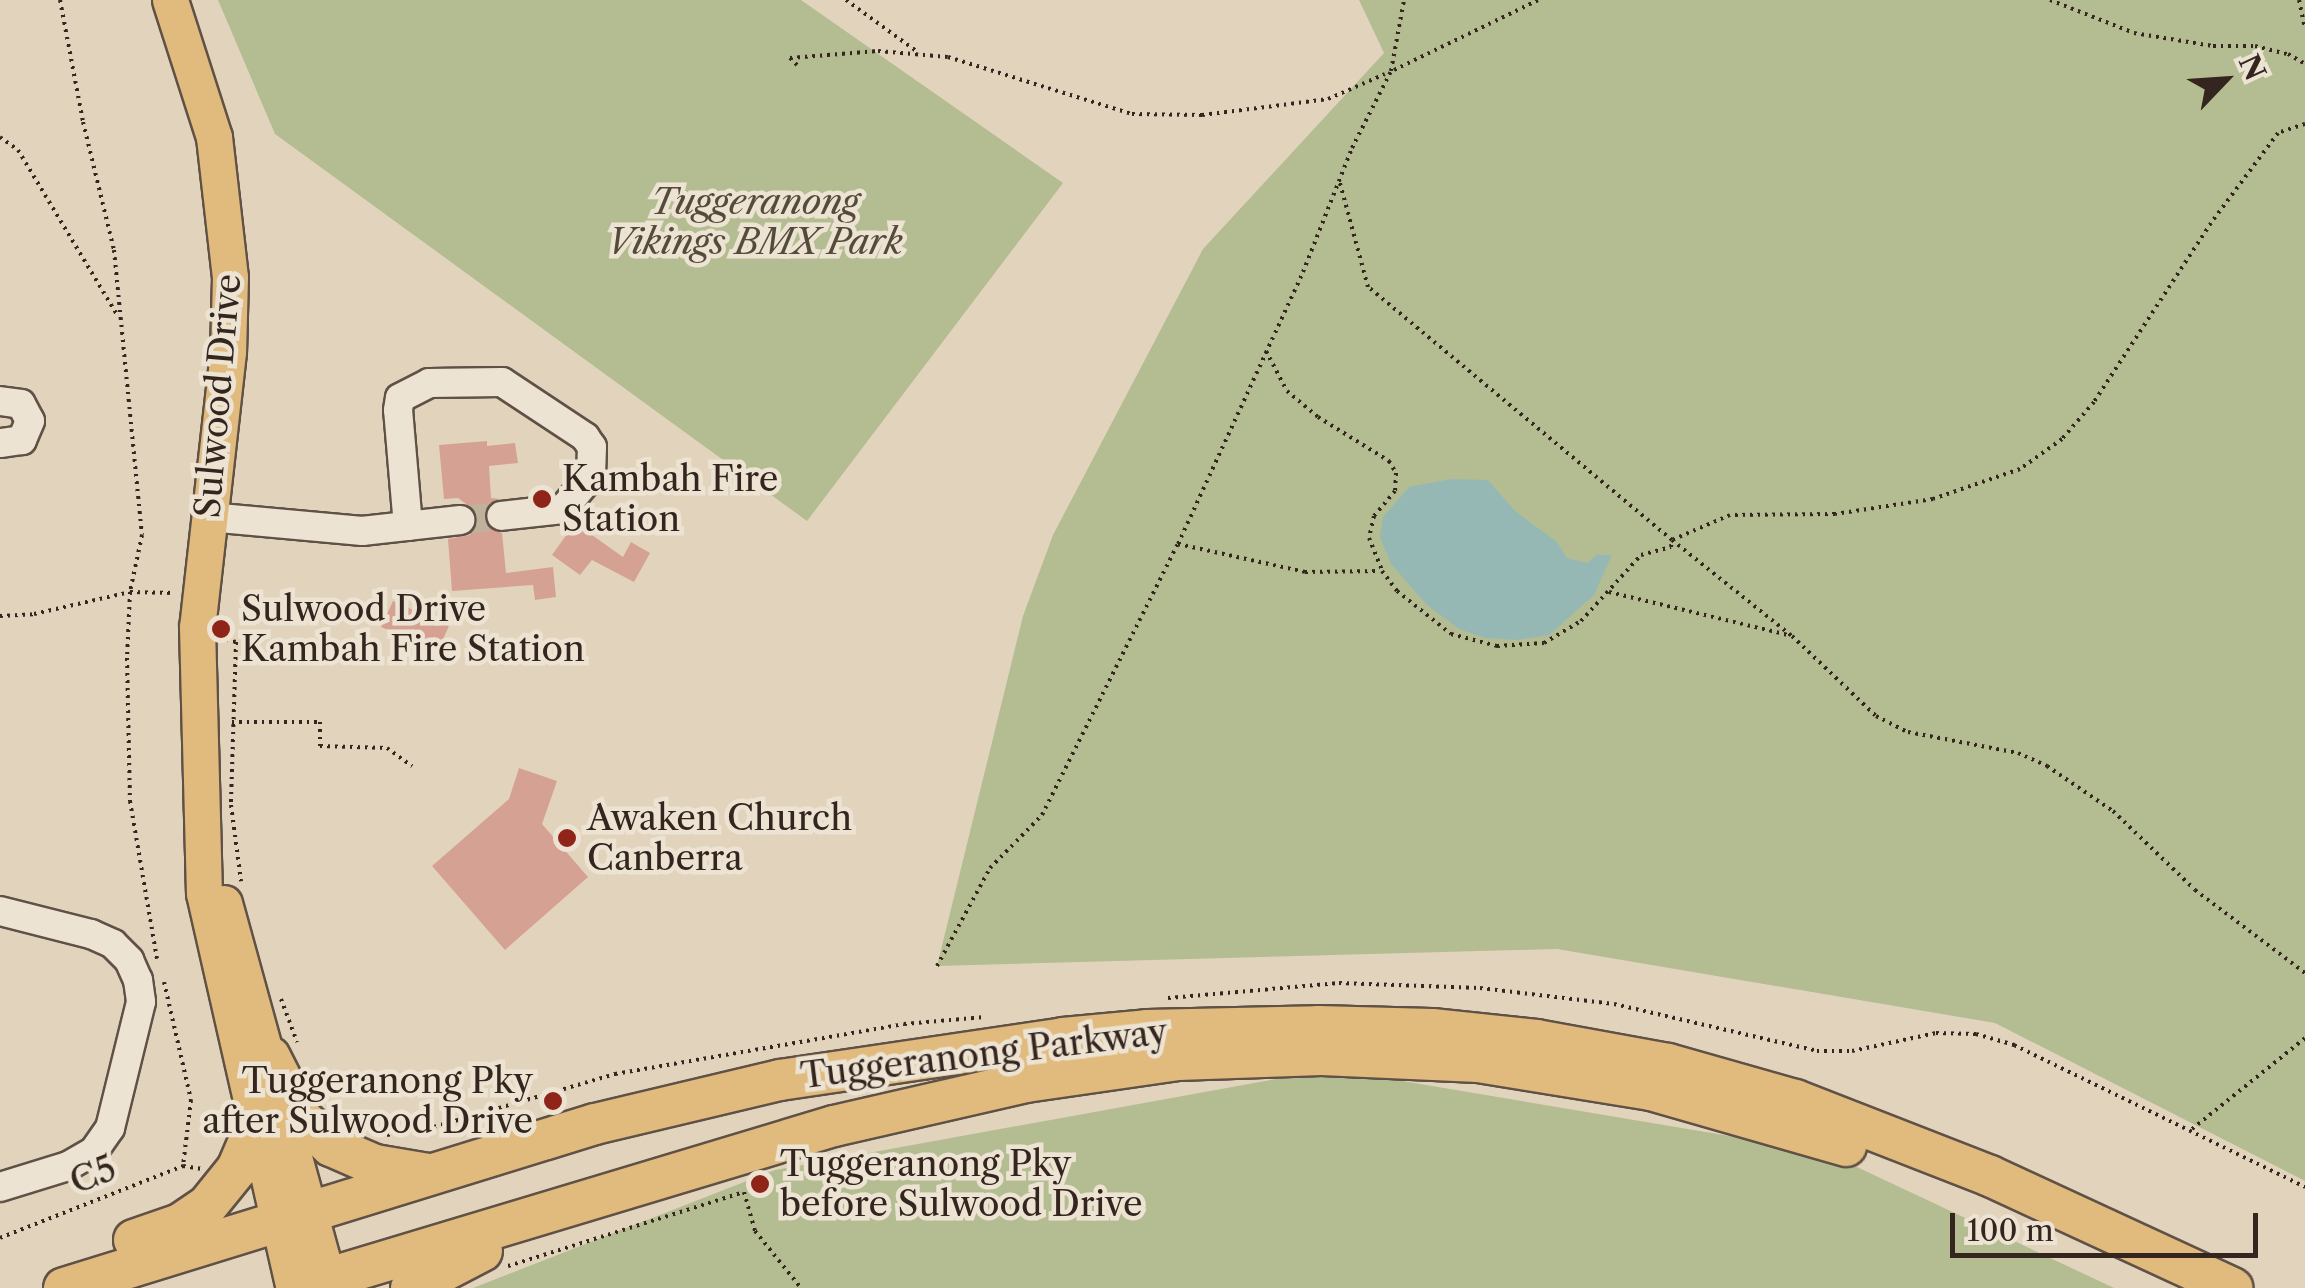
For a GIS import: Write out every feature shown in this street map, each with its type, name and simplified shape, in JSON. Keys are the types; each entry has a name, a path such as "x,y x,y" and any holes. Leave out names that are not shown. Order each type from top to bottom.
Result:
{"highway":[{"name":"Tuggeranong Parkway","path":"64,1288 688,1099 874,1065 1147,1030 1318,1026 1432,1030 1602,1051 1795,1100 1990,1176 2232,1288"},
{"path":"285,1054 301,1118 331,1146 375,1164 438,1175"},
{"name":"Tuggeranong Parkway","path":"312,1286 834,1126 1026,1082 1178,1060 1401,1057 1579,1075 1794,1129 1897,1166 2168,1288"},
{"path":"47,1288 137,1238 196,1215 237,1169 255,1127"},
{"path":"411,1288 551,1211"}],"main road":[{"name":"Sulwood Drive","path":"170,0 214,137 228,232 228,352 198,627 200,800 208,922 255,1127 294,1218 312,1286"},
{"name":"Sulwood Drive","path":"200,800 224,902 285,1054 294,1218"}],"street":[{"path":"408,526 398,410 400,398 429,383 502,382 585,437 592,447 591,476 563,509 501,516"},
{"path":"0,401 21,404 30,422 22,440 0,443"},
{"path":"208,517 362,531 460,520"},
{"path":"0,911 91,934 112,944 129,960 138,980 140,1002 110,1128 94,1151 68,1166 0,1187"}],"path":[{"path":"60,0 82,122 114,250 142,535 130,592 126,658 130,801 150,934 177,1024 192,1100 183,1166 205,1170"},
{"path":"846,0 922,55"},
{"path":"937,966 990,868 1042,815 1178,544 1340,184 1352,148 1392,71 1404,0"},
{"path":"797,65 790,58 878,52 948,57 1132,114 1202,115 1328,99 1538,0"},
{"path":"2050,0 2134,33 2213,46 2255,46 2288,54 2305,64"},
{"path":"2299,0 2305,28"},
{"path":"1672,540 1730,514 1835,514 1932,499 2020,469 2062,439 2094,402 2211,222 2278,133 2305,124"},
{"path":"0,137 18,150 118,317"},
{"path":"1340,184 1368,286 1792,636 1876,716 1908,732 2018,753 2047,766 2113,811 2195,890 2305,974"},
{"path":"1266,351 1286,391 1318,417 1389,460 1396,473 1395,491 1374,516 1369,538 1382,571 1409,604 1433,624 1472,642 1497,646 1544,642 1581,621 1641,555 1672,547 1672,540"},
{"path":"1178,544 1305,572 1382,571"},
{"path":"0,616 34,614 130,592 174,592 176,598"},
{"path":"1610,592 1792,636"},
{"path":"221,629 220,638 236,642 231,805 244,894"},
{"path":"232,722 320,722 320,746 387,748 412,766"},
{"path":"278,990 285,1054"},
{"path":"2192,1129 2305,1038"},
{"name":"C5","path":"0,1238 183,1166"},
{"path":"492,1271 744,1192 755,1231 801,1288"}],"green space":[{"name":"Tuggeranong Vikings BMX Park","path":"218,0 801,0 1063,183 807,521 275,134"},
{"path":"1359,0 2305,0 2305,1181 1995,1023 1557,949 937,966 1023,616 1053,535 1203,249 1384,53"},
{"path":"1331,1069 1825,1152 2114,1288 473,1288 775,1170"}],"water":[{"path":"1452,479 1488,480 1515,511 1557,542 1567,558 1587,563 1597,555 1612,555 1594,595 1549,635 1517,640 1485,638 1459,629 1426,604 1391,564 1380,537 1383,517 1409,487"}],"building":[{"path":"487,441 487,446 515,443 518,463 489,466 491,498 500,499 490,503 484,517 488,527 502,533 506,573 553,567 556,597 535,600 533,585 452,591 448,539 470,535 477,519 473,509 458,498 444,499 439,445"},
{"path":"575,523 623,557 631,542 650,553 634,582 592,560 580,575 552,555"},
{"path":"393,601 449,626 438,650 381,627"},
{"path":"519,768 557,781 542,824 588,877 505,950 432,866 509,799"}],"tunnel":[{"path":"460,520 501,516"}],"place":[{"name":"Kambah Fire Station","path":"542,499"},
{"name":"Sulwood Drive Kambah Fire Station","path":"221,629"},
{"name":"Awaken Church Canberra","path":"567,838"},
{"name":"Tuggeranong Pky after Sulwood Drive","path":"553,1101"},
{"name":"Tuggeranong Pky before Sulwood Drive","path":"760,1184"}]}
